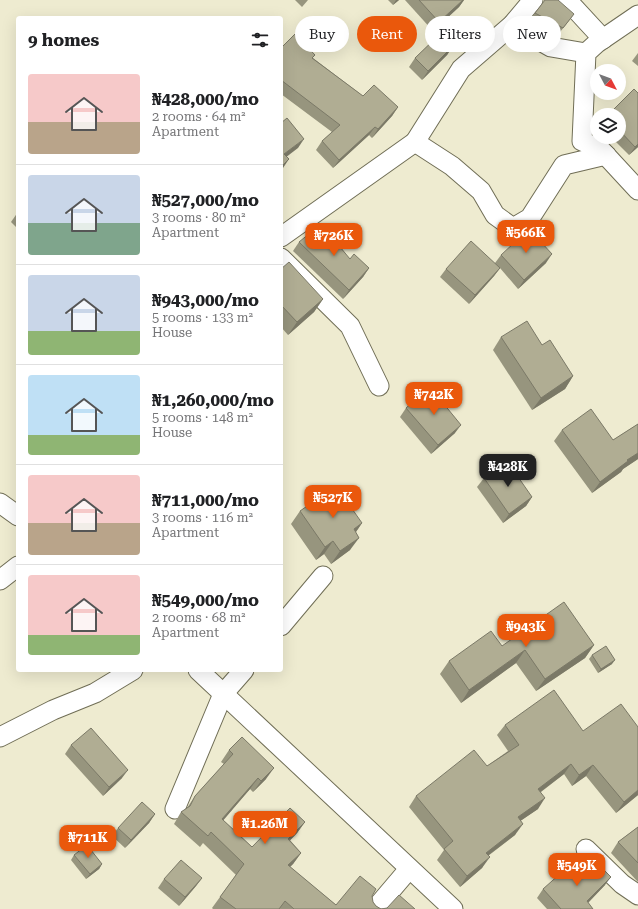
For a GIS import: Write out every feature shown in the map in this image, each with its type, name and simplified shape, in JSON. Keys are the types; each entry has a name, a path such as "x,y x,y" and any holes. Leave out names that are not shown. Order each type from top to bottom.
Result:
{"street":[{"path":"520,16 533,0"},
{"path":"567,0 603,39"},
{"path":"638,15 603,39 586,53 582,141 601,150 638,190"},
{"path":"283,236 416,142 462,69 503,33"},
{"path":"561,49 586,53"},
{"path":"416,142 452,166 481,191 495,215 513,228 530,218 564,165 606,155"},
{"path":"283,260 350,326 379,386"},
{"path":"0,503 16,515"},
{"path":"0,580 16,568"},
{"path":"283,624 323,576"},
{"path":"0,737 53,710 95,693 130,672"},
{"path":"200,672 453,909"},
{"path":"175,809 223,694 242,672"},
{"path":"586,849 622,884 638,895"},
{"path":"375,909 409,869"}],"building":[{"path":"419,0 463,0 446,16 434,16"},
{"path":"545,0 558,0 574,14 563,28 561,27 561,16 541,16 535,13"},
{"path":"295,34 295,52 312,52 315,55 312,58 363,96 374,85 398,107 378,129 375,127 339,160 322,141 340,125 283,82 283,46"},
{"path":"425,48 425,52 447,52 428,71 415,58"},
{"path":"634,89 638,93 638,144 635,147 626,137 626,108 615,108 623,100 626,100 626,97"},
{"path":"287,118 304,139 284,154 289,159 283,165 283,121"},
{"path":"321,224 350,259 354,254 369,268 349,290 299,242"},
{"path":"529,229 552,254 524,280 501,255"},
{"path":"471,241 500,268 475,295 446,269"},
{"path":"289,262 323,299 297,322 283,307 283,267"},
{"path":"527,321 542,345 550,340 573,376 541,398 501,337"},
{"path":"430,387 461,425 438,445 406,408"},
{"path":"591,409 613,440 638,424 638,453 600,482 562,430"},
{"path":"507,461 532,497 509,514 484,478"},
{"path":"336,486 362,523 354,529 359,538 340,551 333,541 325,547 300,511"},
{"path":"564,602 594,645 545,679 525,650 469,690 449,661 491,631 502,646"},
{"path":"606,646 615,660 601,669 592,655"},
{"path":"554,690 583,731 621,704 638,727 638,790 624,802 593,765 579,775 571,764 538,789 545,798 518,817 523,824 486,853 490,857 467,876 444,849 453,841 416,796 474,750 487,766 519,745 505,725"},
{"path":"91,728 128,770 109,787 71,745"},
{"path":"242,737 274,768 261,781 258,778 222,819 252,847 290,808 305,822 288,839 301,853 288,865 336,905 360,876 376,889 372,896 373,902 381,909 294,909 285,901 279,909 236,909 220,897 244,864 211,832 208,836 181,812 190,806 195,796 233,754 229,750"},
{"path":"142,802 155,814 131,840 118,828"},
{"path":"638,827 638,863 618,842"},
{"path":"87,845 102,864 90,874 74,855"},
{"path":"181,860 202,878 185,897 164,879"},
{"path":"595,861 611,877 587,901 593,909 561,909 543,889 561,873 563,875 571,868 577,875"},
{"path":"399,895 415,909 381,909 387,908"}]}
